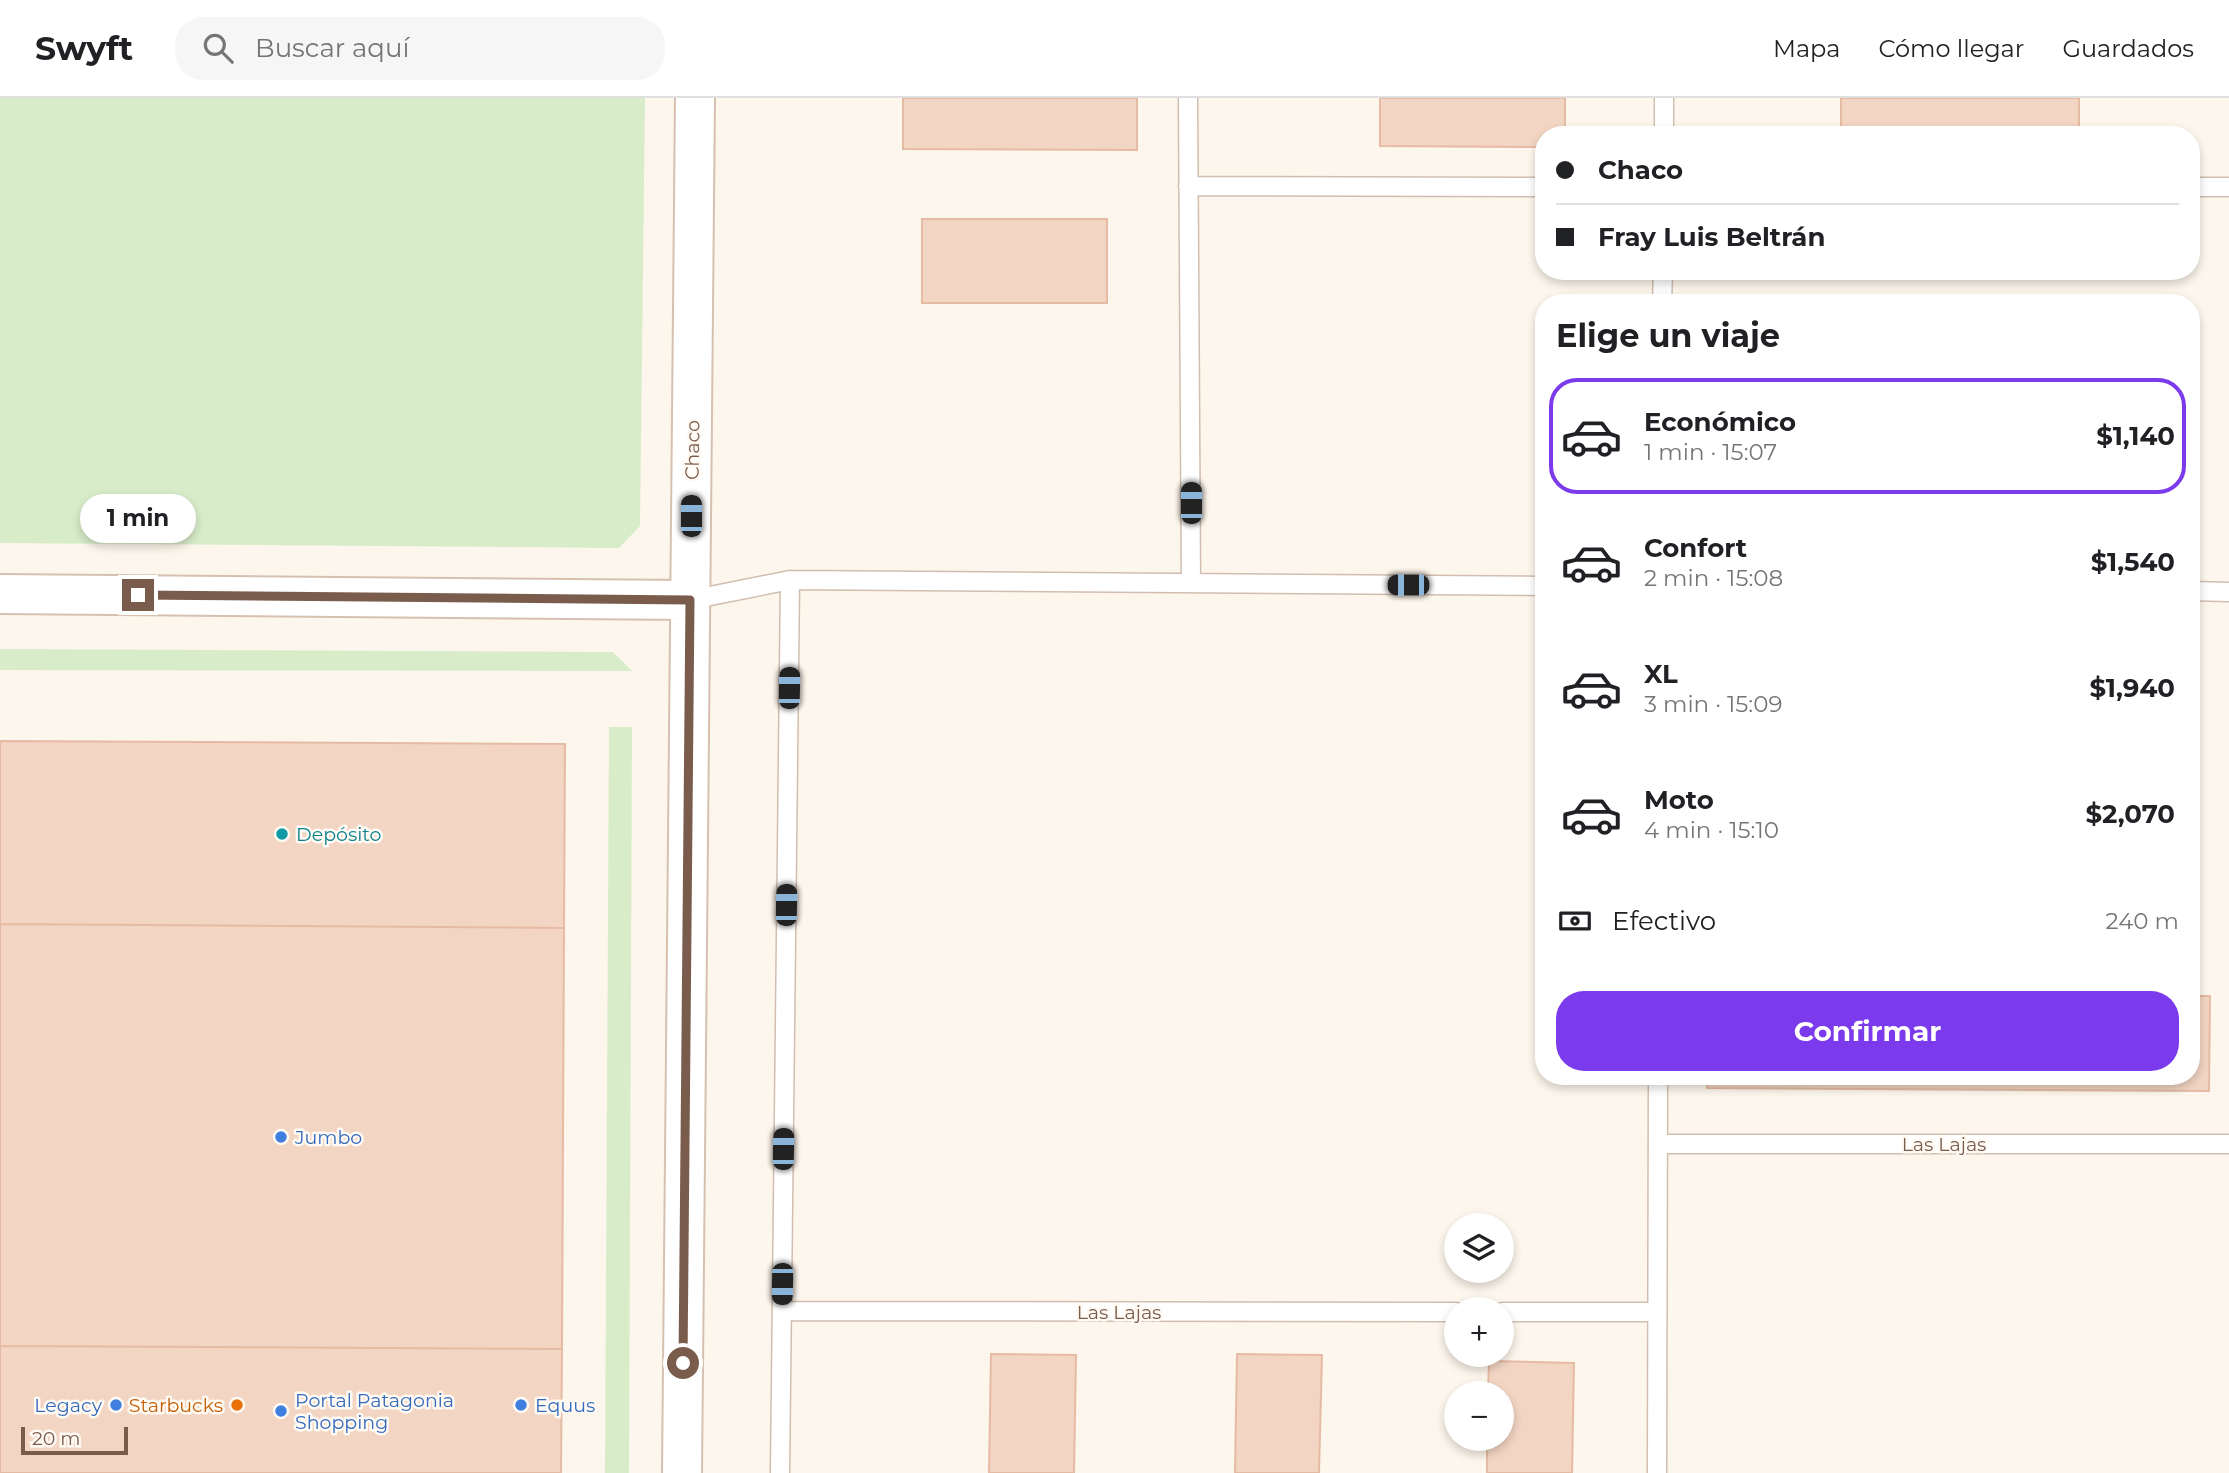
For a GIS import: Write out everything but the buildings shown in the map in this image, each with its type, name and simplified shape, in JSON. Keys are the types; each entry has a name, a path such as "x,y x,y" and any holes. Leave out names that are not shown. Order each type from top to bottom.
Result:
{"street":[{"name":"Chaco","path":"682,1473 695,98"},
{"path":"0,594 690,600"}],"lane":[{"path":"1188,98 1191,583"},
{"path":"1664,98 1664,126"},
{"path":"1188,187 1535,187"},
{"path":"2200,187 2229,187"},
{"path":"690,600 790,580 1535,586"},
{"path":"780,1473 790,580"},
{"path":"2200,591 2229,592"},
{"path":"1657,1473 1658,1085"},
{"name":"Las Lajas","path":"1658,1144 2229,1144"},
{"name":"Las Lajas","path":"782,1311 1444,1312"},
{"path":"1514,1312 1657,1312"}],"green space":[{"path":"0,98 645,98 640,526 619,548 0,543"},
{"path":"0,649 613,652 632,671 0,670"},
{"path":"609,727 632,727 629,1473 605,1473"}],"place":[{"name":"Depósito","path":"282,834"},
{"name":"Jumbo","path":"281,1137"},
{"name":"Legacy","path":"116,1405"},
{"name":"Starbucks","path":"237,1405"},
{"name":"Equus","path":"521,1405"},
{"name":"Portal Patagonia Shopping","path":"281,1411"}],"route":[{"path":"138,595 690,600 683,1363"}]}
